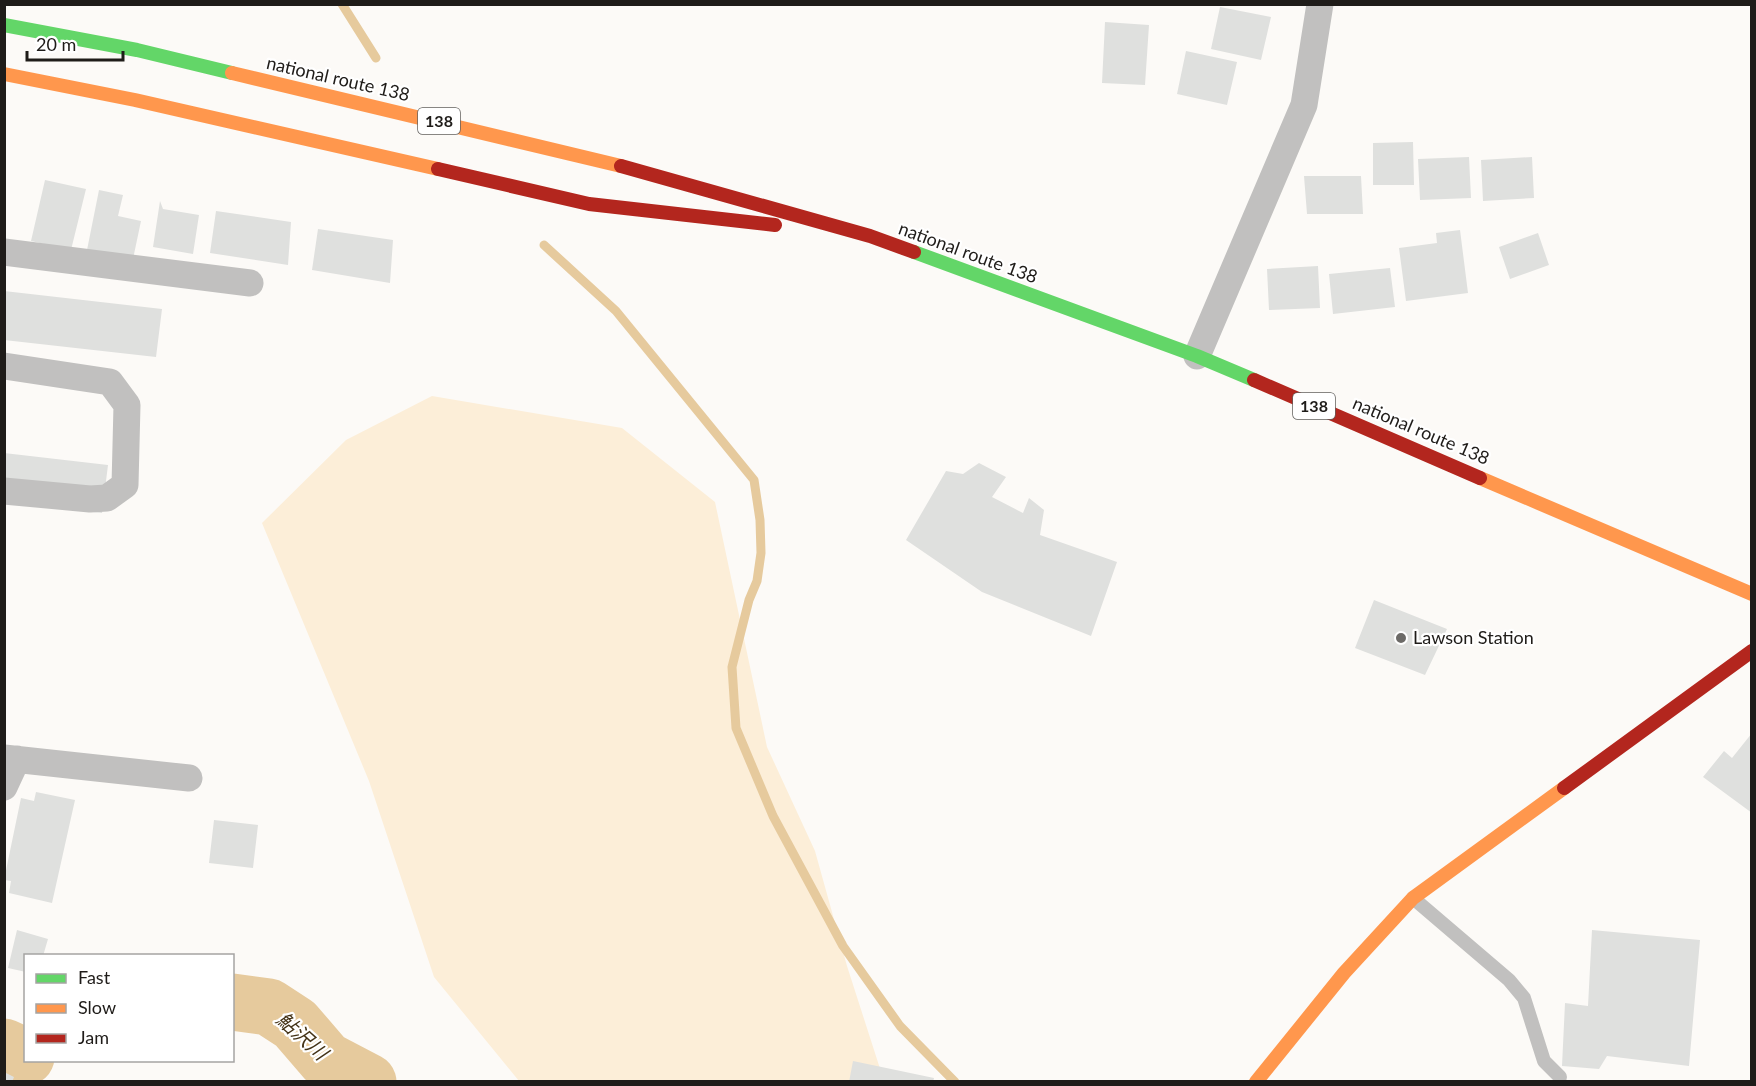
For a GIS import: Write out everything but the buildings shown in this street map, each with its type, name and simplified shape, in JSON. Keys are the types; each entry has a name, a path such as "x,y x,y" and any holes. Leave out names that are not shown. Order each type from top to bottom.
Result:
{"main road":[{"name":"national route 138","path":"4,25 137,50 648,172 870,236 1197,356 1752,594"},
{"name":"national route 138","path":"4,74 158,105 589,204 870,236"},
{"path":"1256,1082 1344,973 1413,898 1752,651"}],"street":[{"path":"1197,356 1304,105 1320,4"},
{"path":"4,252 250,283"},
{"path":"4,366 110,382 128,405 125,485 107,498 90,499 4,491"},
{"path":"4,787 11,758 189,778"}],"lane":[{"path":"1413,898 1509,980 1524,998 1544,1061 1560,1077"}],"shaded area":[{"path":"432,396 622,428 715,502 767,747 815,851 847,966 884,1081 519,1081 434,977 369,781 262,523 346,440"}],"waterway":[{"path":"342,4 376,58"},
{"path":"544,245 616,311 754,480 760,520 761,553 757,581 749,600 732,667 736,728 773,816 843,946 900,1026 955,1082"},
{"name":"鮎沢川","path":"234,1002 269,1007 295,1024 326,1060 368,1082"},
{"name":"鮎沢川","path":"4,1047 24,1056"}],"traffic: fast":[{"path":"4,25 137,50 232,73"},
{"path":"914,252 1197,356 1254,380"}],"traffic: slow":[{"path":"232,73 621,166"},
{"path":"4,74 135,100 438,169"},
{"path":"1480,478 1752,594"},
{"path":"1256,1082 1344,973 1413,898 1564,788"}],"traffic: jam":[{"path":"621,166 870,236 914,252"},
{"path":"438,169 589,204 775,225"},
{"path":"1254,380 1480,478"},
{"path":"1564,788 1752,651"}],"place":[{"name":"Lawson Station","path":"1401,638"}]}
